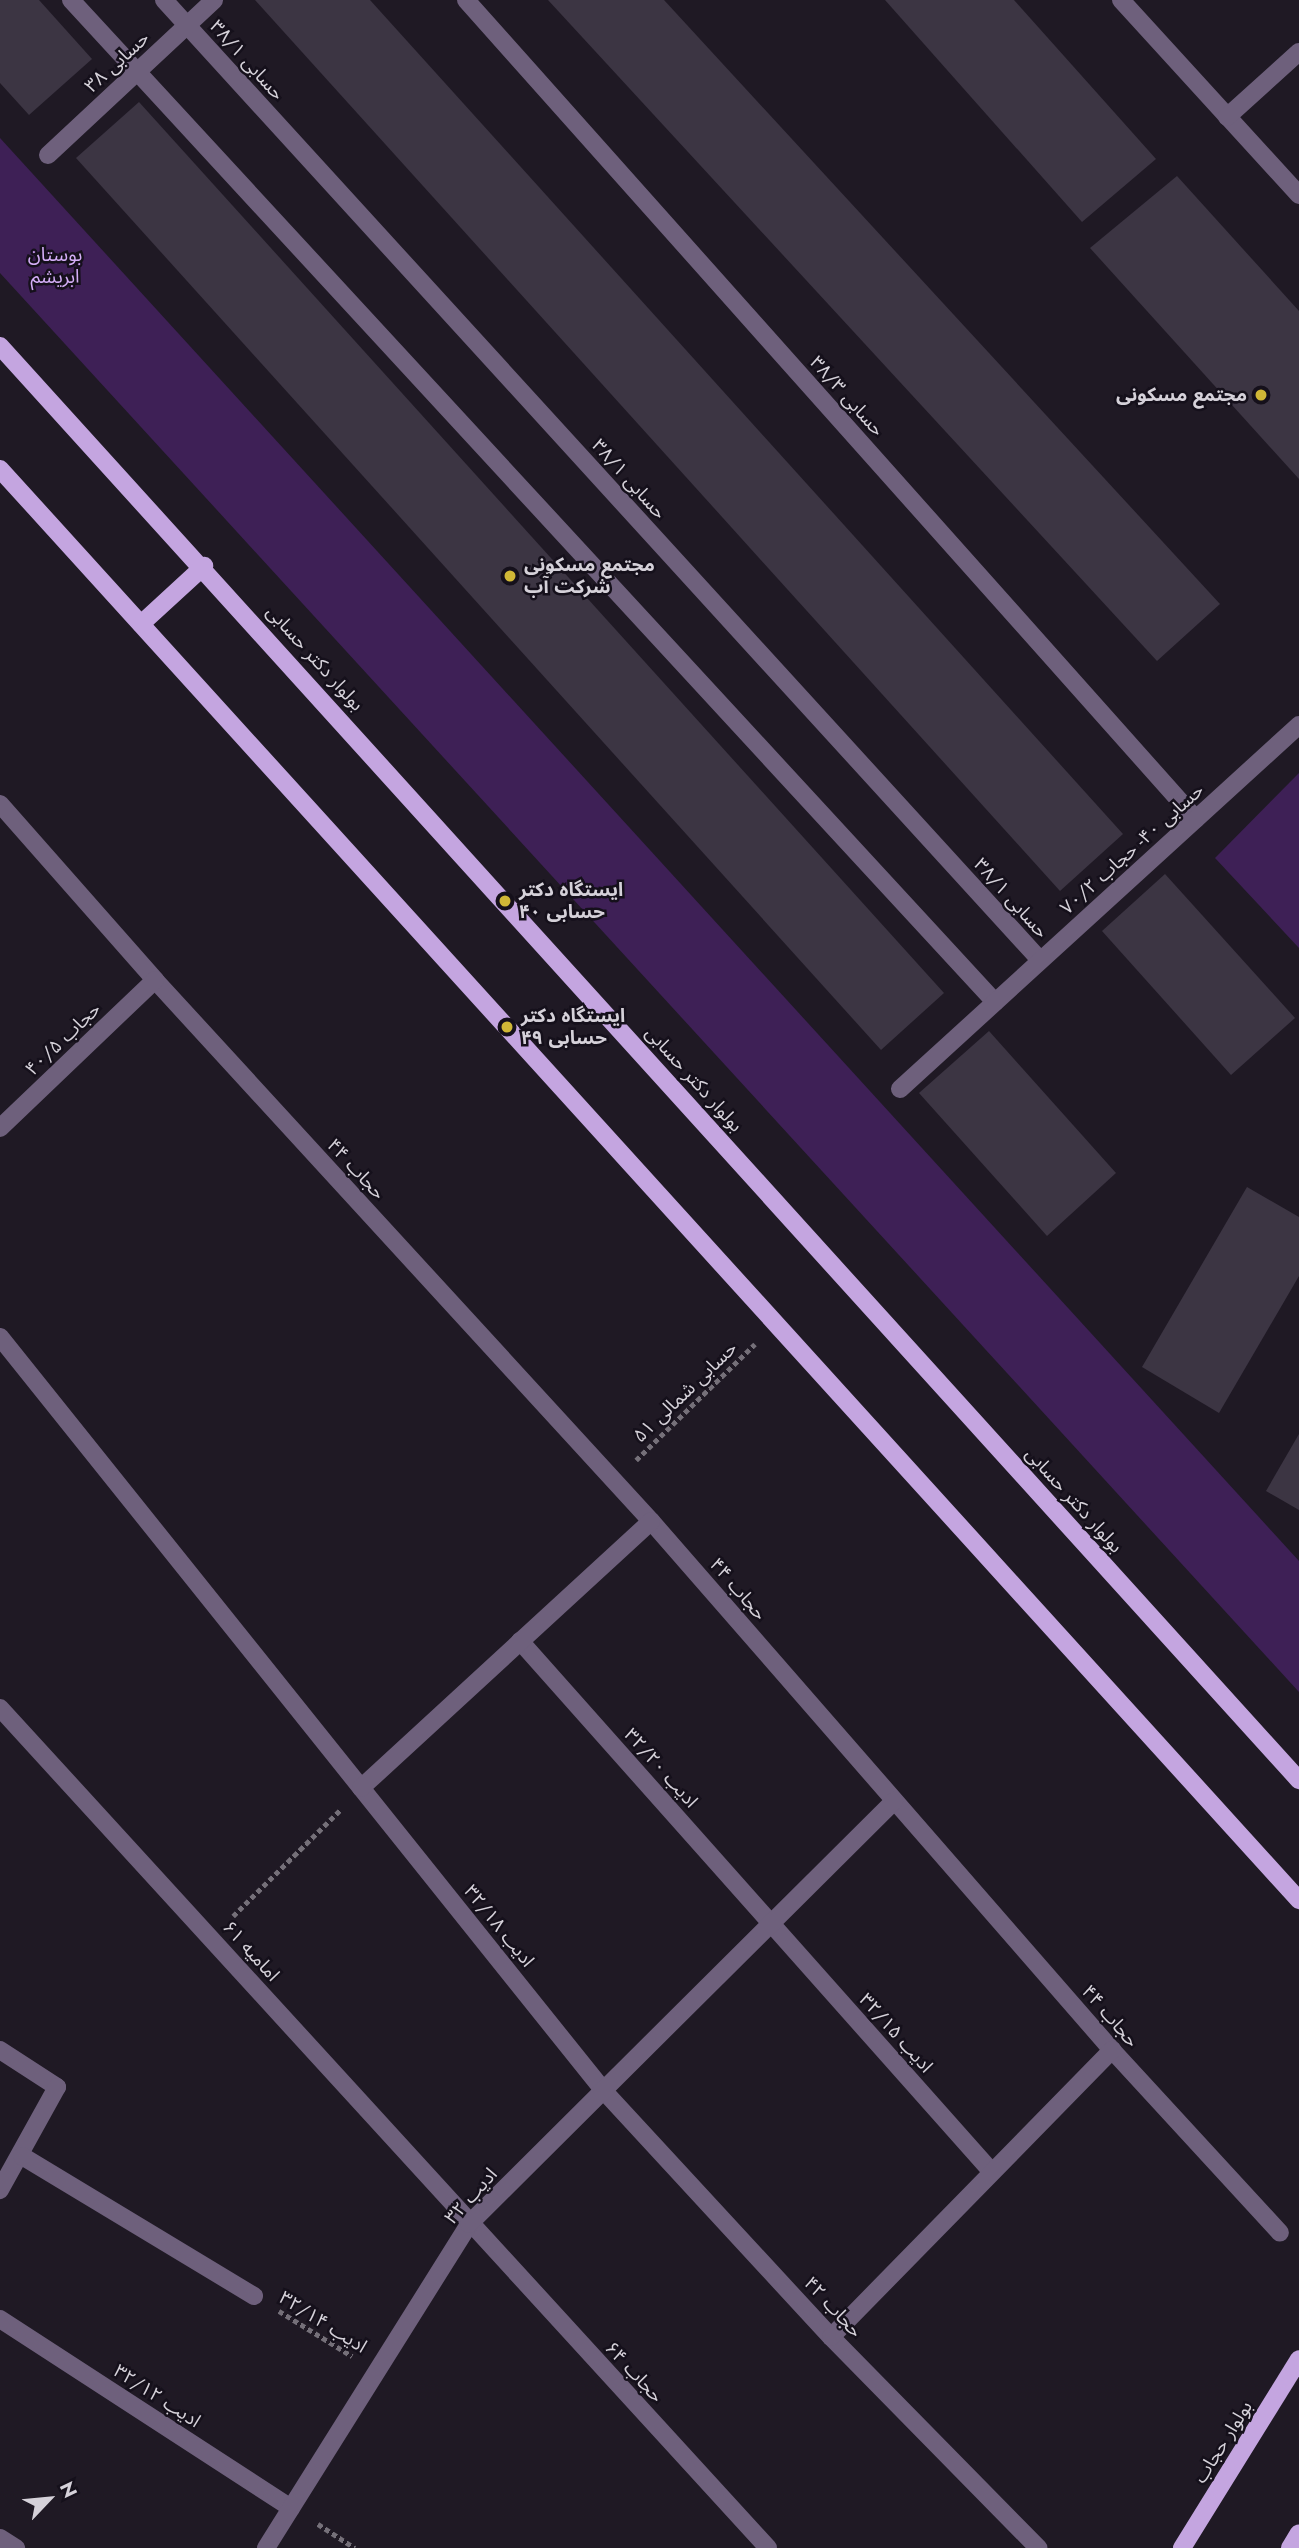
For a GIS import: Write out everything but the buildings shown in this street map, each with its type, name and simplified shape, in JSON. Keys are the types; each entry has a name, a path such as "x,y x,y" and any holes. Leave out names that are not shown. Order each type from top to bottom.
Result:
{"main road":[{"name":"بولوار دکتر حسابی","path":"0,345 204,566 1299,1780"},
{"path":"0,469 1299,1900"},
{"path":"141,624 204,566"},
{"name":"بولوار حجاب","path":"1182,2548 1299,2359"},
{"path":"1290,2548 1299,2533"}],"street":[{"path":"71,0 995,1002"},
{"name":"حسابی ۳۸/۱","path":"164,0 1040,960"},
{"name":"حسابی ۳۸","path":"48,155 214,0"},
{"name":"حسابی ۳۸/۳","path":"466,0 1196,819"},
{"path":"1121,0 1299,195"},
{"path":"1227,117 1299,52"},
{"name":"حسابی ۴۰- حجاب ۷۰/۲","path":"900,1089 1299,725"},
{"name":"حجاب ۴۴","path":"0,804 155,981 651,1521 1112,2050 1280,2233"},
{"name":"حجاب ۴۰/۵","path":"0,1128 155,981"},
{"name":"ادیب ۳۲/۱۸","path":"0,1338 603,2090"},
{"path":"361,1788 651,1521"},
{"name":"ادیب ۳۲/۲۰","path":"520,1641 769,1922"},
{"name":"امامیه ۶۱","path":"0,1708 469,2224"},
{"name":"ادیب ۳۲","path":"266,2548 469,2224 769,1922 894,1801"},
{"name":"ادیب ۳۲/۱۵","path":"769,1922 992,2172"},
{"path":"0,2050 57,2087 22,2156 0,2190"},
{"path":"831,2337 1112,2050"},
{"name":"حجاب ۴۲","path":"603,2090 831,2337 1038,2548"},
{"path":"22,2156 254,2296"},
{"name":"حجاب ۶۴","path":"469,2224 768,2548"},
{"name":"ادیب ۳۲/۱۲","path":"0,2319 291,2508"},
{"path":"0,2538 16,2548"}],"path":[{"name":"حسابی شمالی ۵۱","path":"614,1481 776,1324"},
{"path":"211,1939 361,1788"},
{"name":"ادیب ۳۲/۱۴","path":"254,2296 376,2372"},
{"path":"291,2508 355,2548"}],"green space":[{"name":"بوستان ابریشم","path":"0,138 1299,1561 1299,1692 0,273"},
{"path":"1299,773 1299,948 1215,858"}],"place":[{"name":"مجتمع مسکونی","path":"1261,395"},
{"name":"مجتمع مسکونی شرکت آب","path":"510,576"},
{"name":"ایستگاه دکتر حسابی ۴۰","path":"505,901"},
{"name":"ایستگاه دکتر حسابی ۴۹","path":"507,1027"}]}
